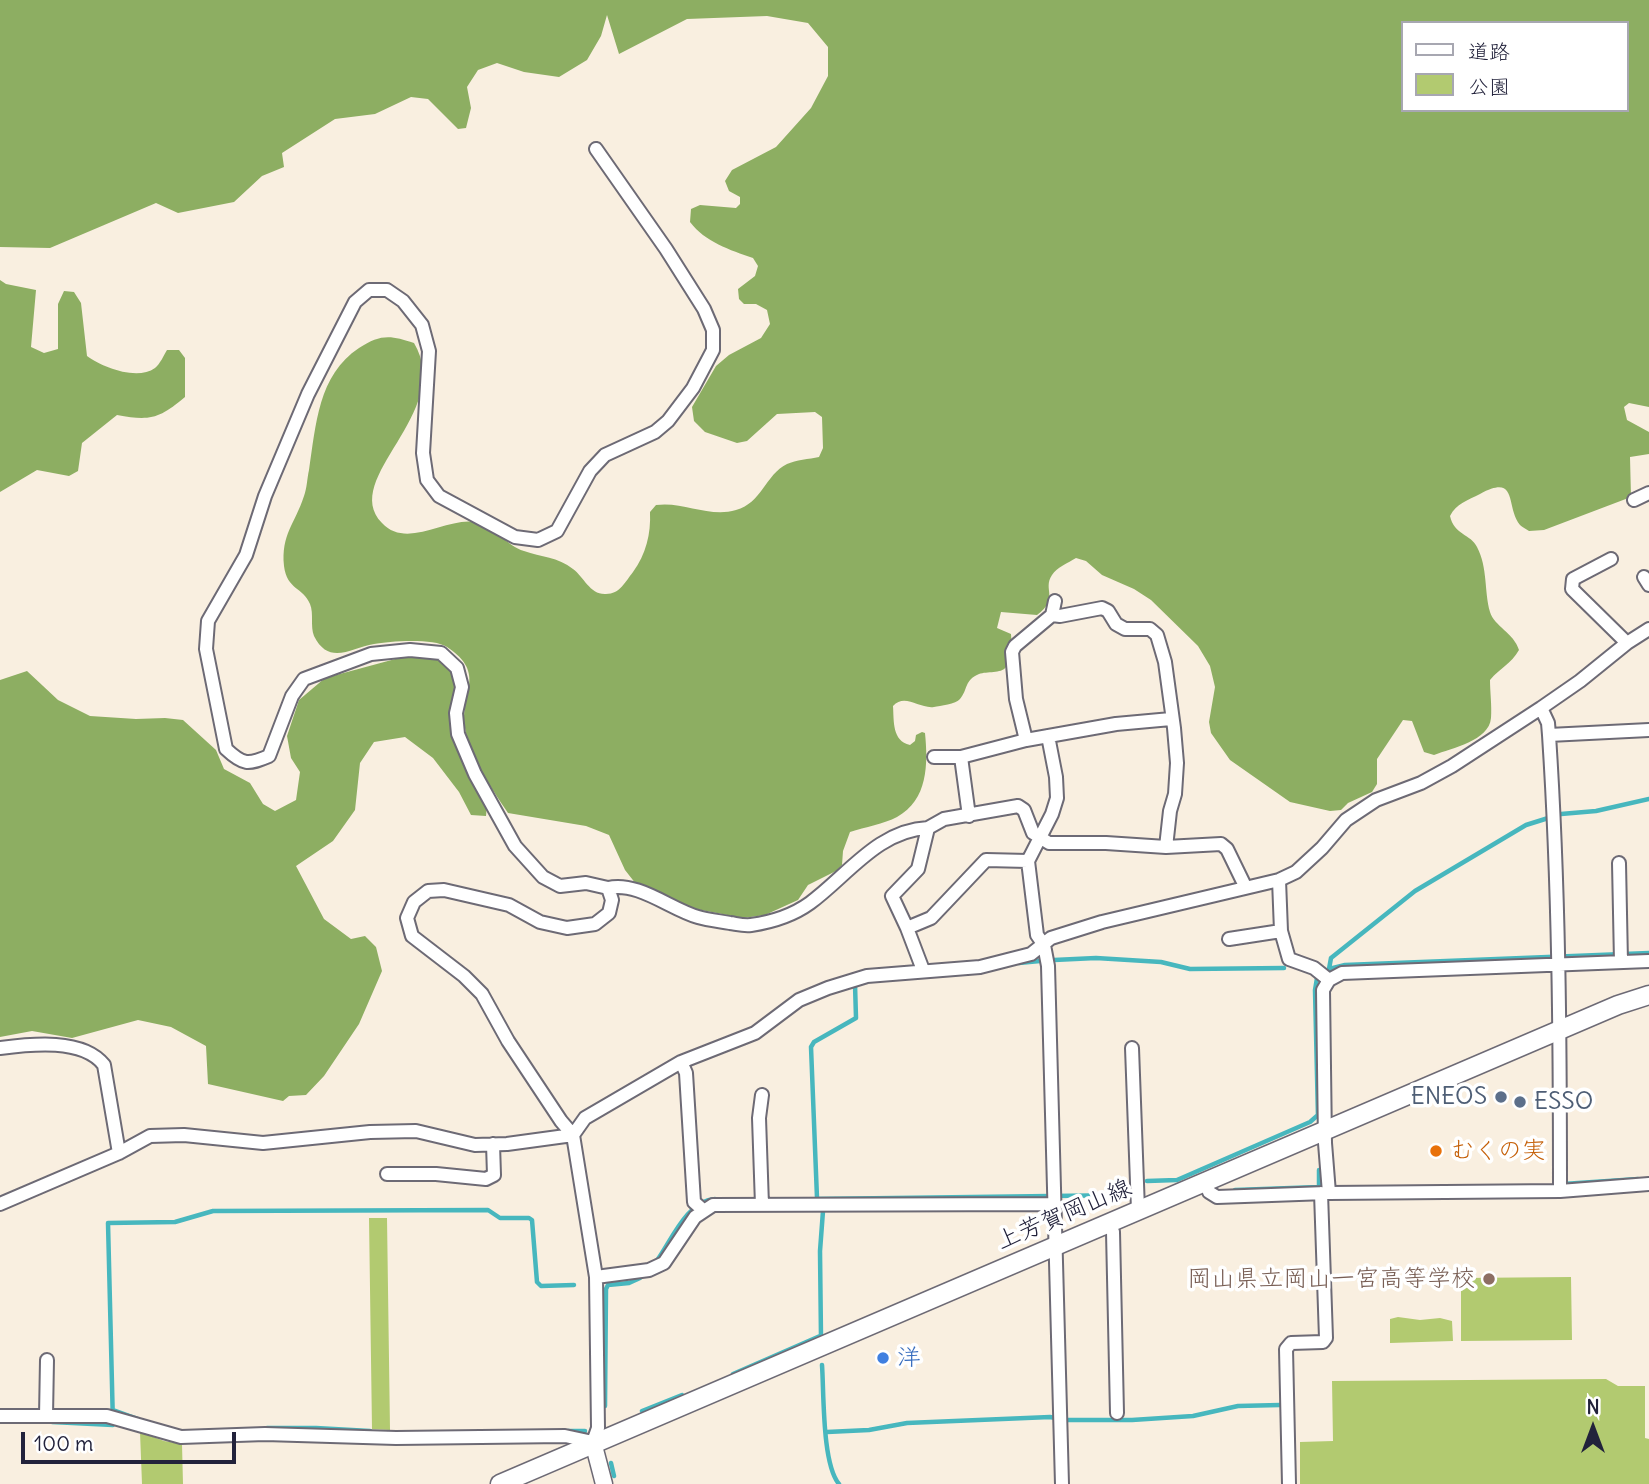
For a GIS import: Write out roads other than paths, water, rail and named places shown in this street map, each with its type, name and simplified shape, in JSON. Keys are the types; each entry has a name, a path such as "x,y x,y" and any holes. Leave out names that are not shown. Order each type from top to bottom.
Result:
{"main road":[{"name":"上芳賀岡山線","path":"499,1484 1055,1245 1649,995"}],"street":[{"path":"596,149 666,249 704,309 713,330 713,350 693,388 668,421 655,432 606,455 590,471 557,531 538,540 515,537 439,496 427,480 423,453 429,351 422,325 403,301 387,290 369,290 355,302 308,394 265,496 246,555 208,621 206,649 226,749 238,761 252,763 269,756 292,696 304,679 371,654 410,650 440,653 457,668 462,687 456,713 458,734 475,774 515,846 542,877 561,886 586,883 635,890 697,917 747,926 782,919 810,904 845,871 895,834 915,828 928,828 944,819 1018,806 1024,810 1028,824 1040,839 1049,843 1106,842 1166,847 1221,844 1227,849 1245,886"},
{"path":"1634,500 1649,493"},
{"path":"1611,559 1573,579 1572,589 1627,643"},
{"path":"1027,740 1016,699 1013,652 1016,646 1052,615 1055,601"},
{"path":"1052,615 1102,608 1108,611 1116,624 1125,629 1150,629 1157,635 1165,662 1177,763 1166,847"},
{"path":"0,1204 119,1153 150,1136 184,1135 263,1143 370,1132 416,1131 475,1144 493,1144 573,1135 585,1118 681,1062 755,1033 799,1000 828,988 867,976 980,967 1031,954 1051,938 1102,922 1279,880 1297,872 1346,820 1376,800 1420,783 1441,771 1541,708 1649,629"},
{"path":"1541,708 1548,723 1554,815 1560,1186"},
{"path":"934,757 961,757 1048,736 1116,724 1171,719"},
{"path":"1549,735 1649,730"},
{"path":"1048,736 1057,798 1052,814 1028,861 1037,935 1044,945 1048,966 1062,1484"},
{"path":"961,757 969,816"},
{"path":"923,970 892,896 918,869 928,828"},
{"path":"907,928 931,918 986,860 1028,861"},
{"path":"1619,863 1621,956"},
{"path":"1279,880 1282,931 1289,960 1314,968 1329,980"},
{"path":"604,1484 593,1443 598,1428 596,1277 573,1135 508,1041 482,994 464,976 412,936 407,918 414,902 428,891 443,890 509,905 540,922 567,928 595,924 609,913 612,900 608,888"},
{"path":"1229,939 1282,931"},
{"path":"1289,1484 1286,1349 1291,1343 1322,1342 1326,1338 1322,990 1329,980 1342,973 1621,956 1649,961"},
{"path":"0,1048 35,1043 82,1049 97,1056 104,1066 119,1153"},
{"path":"1132,1048 1138,1210"},
{"path":"596,1277 649,1270 664,1264 695,1217 699,1206 686,1073 681,1062"},
{"path":"762,1095 759,1118 762,1200"},
{"path":"387,1174 436,1174 486,1179 494,1175 493,1144"},
{"path":"1206,1182 1209,1192 1217,1197 1326,1190 1649,1184"},
{"path":"699,1206 762,1200 1054,1199"},
{"path":"1108,1223 1114,1232 1117,1413"},
{"path":"47,1360 47,1416"},
{"path":"0,1416 112,1418 181,1437 265,1434 396,1438 565,1436 593,1443"}],"waterway":[{"path":"1649,799 1596,811 1561,814 1526,825 1415,891 1331,958 1329,969 1345,965 1649,953"},
{"path":"1054,960 1096,958 1161,962 1190,969 1284,968"},
{"path":"1019,963 1040,961"},
{"path":"1317,978 1318,1117"},
{"path":"817,1198 811,1047 814,1042 856,1018 855,984 858,983"},
{"path":"1147,1181 1177,1180 1310,1122 1318,1115"},
{"path":"1235,1190 1319,1187 1319,1170"},
{"path":"1563,1184 1638,1179"},
{"path":"815,1199 1129,1195"},
{"path":"658,1259 689,1213 705,1201 715,1199"},
{"path":"52,1422 113,1425 108,1223 175,1222 213,1211 488,1210 500,1218 532,1220 537,1282 541,1286 574,1285"},
{"path":"821,1338 820,1251 823,1211"},
{"path":"605,1406 606,1289 608,1285 629,1283 640,1278"},
{"path":"733,1374 820,1336"},
{"path":"822,1365 829,1461 839,1484"},
{"path":"642,1411 682,1395"},
{"path":"827,1432 869,1430 907,1423 1050,1417 1066,1420 1132,1420 1193,1416 1238,1406 1280,1405"},
{"path":"113,1410 138,1419"},
{"path":"267,1428 370,1431"},
{"path":"568,1431 585,1431"},
{"path":"611,1463 614,1476"}],"place":[{"name":"ENEOS","path":"1501,1097"},
{"name":"ESSO","path":"1520,1102"},
{"name":"むくの実","path":"1436,1151"},
{"name":"岡山県立岡山一宮高等学校","path":"1489,1279"},
{"name":"洋","path":"883,1358"}]}
